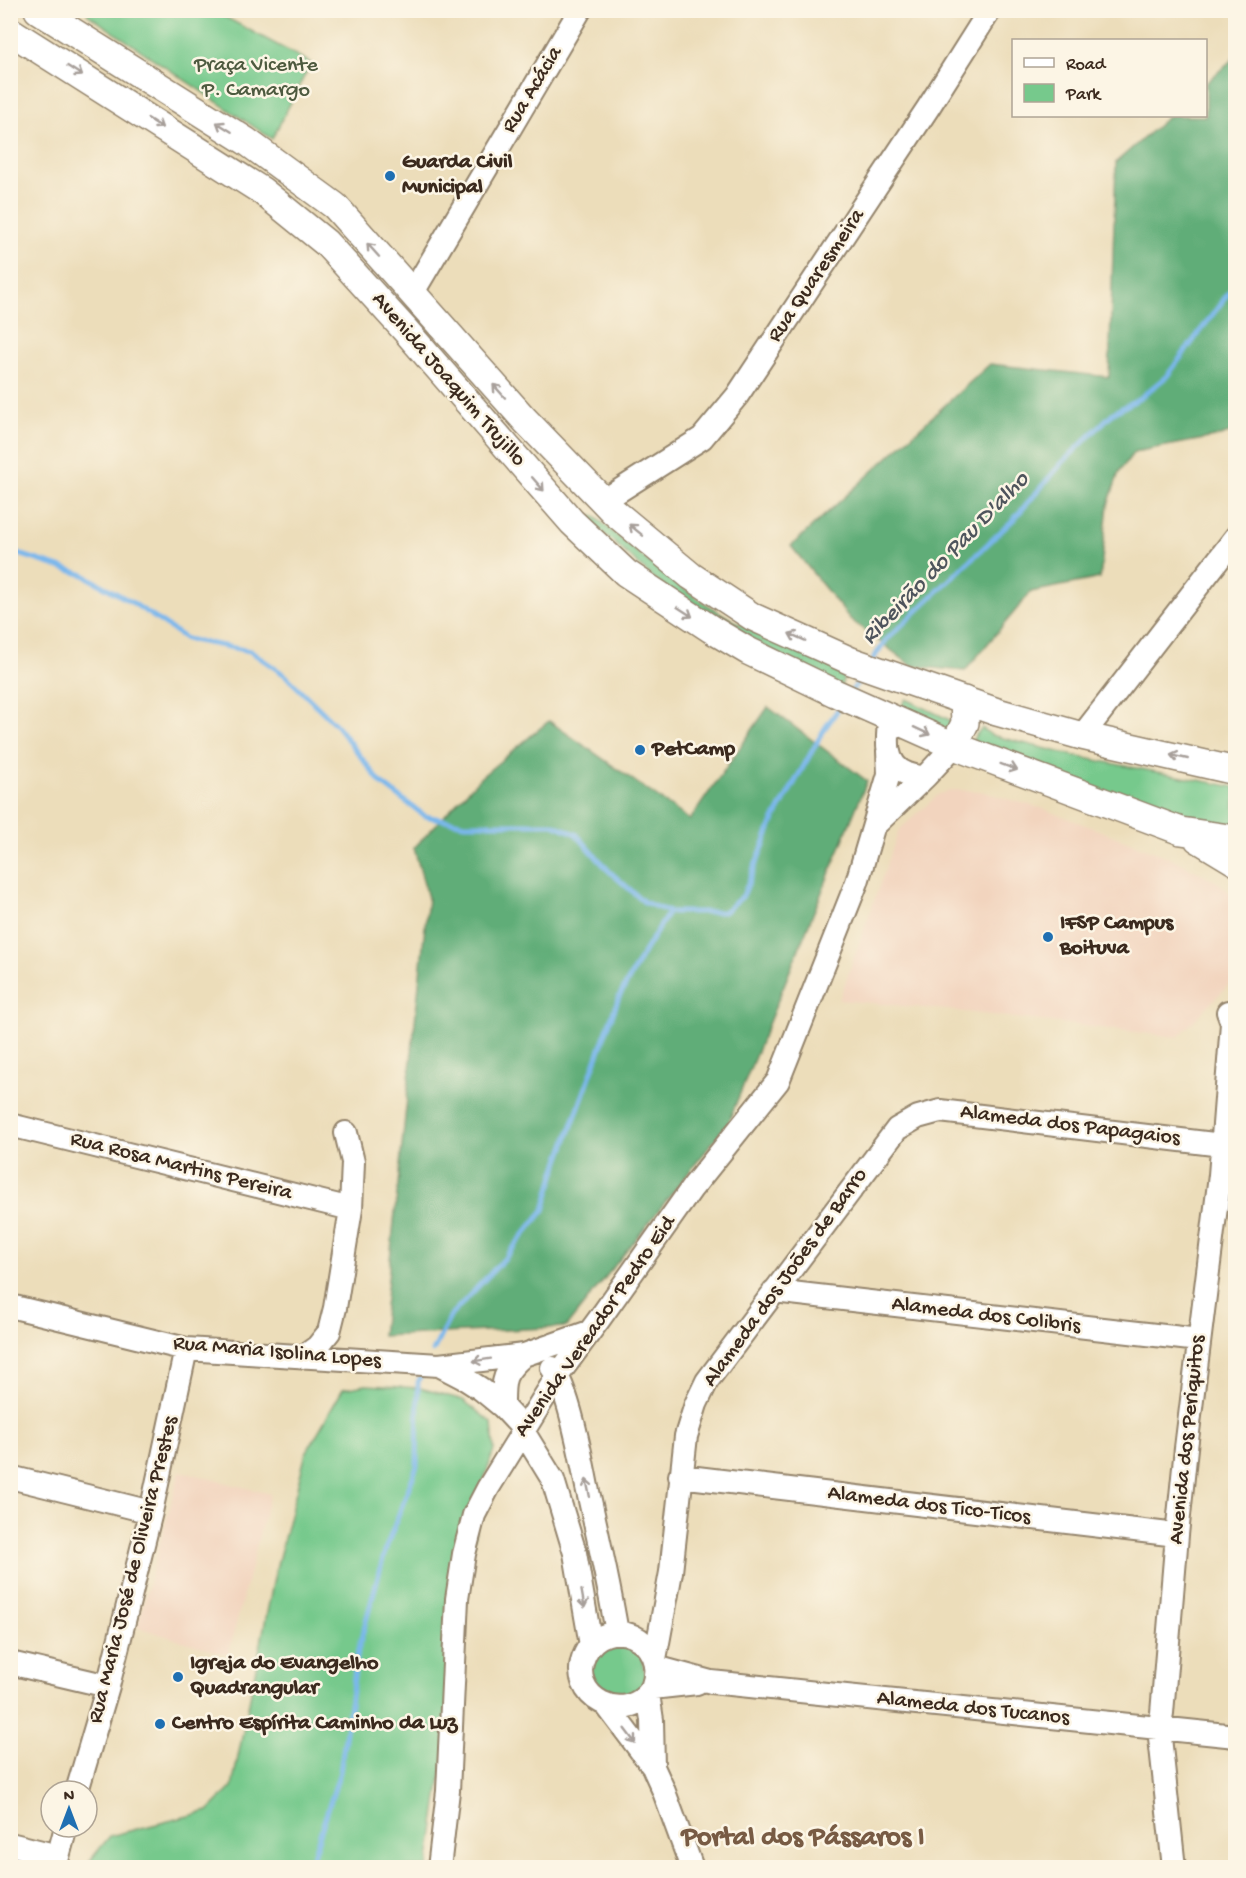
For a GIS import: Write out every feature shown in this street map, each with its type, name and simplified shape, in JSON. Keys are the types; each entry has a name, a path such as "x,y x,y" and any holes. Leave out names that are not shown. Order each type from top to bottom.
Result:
{"main road":[{"name":"Avenida Joaquim Trujillo","path":"54,15 246,141 335,206 525,420 614,512 691,576 747,613 851,661 997,712 1082,736 1236,771"},
{"name":"Avenida Joaquim Trujillo","path":"10,31 262,191 326,243 406,331 572,522 626,573 748,651 835,693 954,746 1181,831"},
{"path":"882,713 896,698 902,679"},
{"path":"954,746 965,723 964,700"},
{"path":"1181,831 1236,839"},
{"path":"1181,831 1208,844 1236,862"}],"street":[{"name":"Rua Acácia","path":"412,294 580,10"},
{"name":"Rua Quaresmeira","path":"603,501 702,438 737,396 922,118 990,10"},
{"path":"1082,736 1236,537"},
{"name":"Avenida Vereador Pedro Eid","path":"439,1868 448,1791 457,1599 464,1554 474,1515 558,1375 692,1188 778,1081 857,882 889,774 888,732 882,713"},
{"name":"Avenida Vereador Pedro Eid","path":"874,826 954,746"},
{"path":"888,751 897,768 904,773 921,778 926,776"},
{"name":"Avenida dos Periquitos","path":"1174,1868 1159,1728 1177,1535 1222,1145 1232,1023 1228,1012"},
{"name":"Alameda dos Papagaios","path":"918,1117 940,1111 1222,1145"},
{"name":"Alameda dos Joões de Barro","path":"653,1677 671,1572 686,1436 696,1404 707,1381 897,1129 918,1117"},
{"name":"Rua Rosa Martins Pereira","path":"10,1125 351,1209"},
{"path":"303,1357 317,1347 329,1332 335,1308 351,1209 353,1162 346,1133"},
{"name":"Alameda dos Colibris","path":"774,1291 1199,1340"},
{"name":"Rua Maria Isolina Lopes","path":"10,1306 186,1349 440,1365 524,1355 589,1332"},
{"name":"Rua Maria José de Oliveira Prestes","path":"81,1779 108,1686 151,1512 186,1349"},
{"path":"503,1407 505,1375 509,1368 524,1355 548,1364 558,1375 572,1419 610,1593 627,1635 651,1651 653,1767"},
{"name":"Rua Maria Isolina Lopes","path":"440,1365 464,1378 503,1407 523,1430 553,1480 575,1553 591,1645"},
{"name":"Alameda dos Tico-Ticos","path":"680,1476 1177,1535"},
{"path":"10,1477 151,1512"},
{"path":"569,1532 596,1525"},
{"path":"666,1601 627,1635 598,1638 585,1655 581,1666 582,1678 587,1690 608,1706 653,1767 692,1868"},
{"path":"10,1663 108,1686"},
{"path":"608,1706 619,1708 640,1701 653,1677"},
{"name":"Alameda dos Tucanos","path":"653,1677 1236,1736"},
{"path":"10,1844 56,1862 63,1839"}],"shaded area":[{"name":"IFSP Campus Boituva","path":"955,790 980,791 1044,809 1173,859 1219,883 1235,897 1235,978 1178,1037 948,1010 839,1000 899,830 939,794"},
{"path":"180,1471 270,1494 228,1655 137,1627"}],"green space":[{"name":"Praça Vicente P. Camargo","path":"89,11 214,11 311,63 272,139 87,14"},
{"path":"1235,57 1235,431 1220,436 1134,452 1119,472 1108,505 1100,578 1031,592 965,671 912,666 850,619 791,546 990,364 1109,377 1116,162 1168,117 1207,117 1207,82"},
{"path":"593,515 693,596 759,634 845,673 841,687 790,662 659,583 588,519"},
{"path":"906,699 956,723 946,733 901,708"},
{"path":"768,707 867,781 728,1123 566,1327 382,1336 428,898 414,848 481,777 549,721 690,820"},
{"path":"982,728 991,735 1079,757 1235,787 1235,831 1116,802 972,742"},
{"path":"366,1385 420,1388 463,1400 492,1423 494,1450 482,1486 428,1867 84,1868 110,1836 208,1811 232,1787 275,1573 306,1453 343,1389"},
{"path":"613,1642 640,1649 647,1685 614,1701 591,1681 591,1666 594,1657"}],"waterway":[{"name":"Ribeirão do Pau D'alho","path":"873,659 887,639 1013,520 1061,464 1113,413 1140,398 1167,376 1236,283"},
{"path":"10,551 84,575 133,603 186,639 250,651 285,675 337,726 381,783 425,816 465,824 553,824 576,834 609,871 644,902 669,912 724,912 743,896 774,819 825,728 842,704"},
{"name":"Ribeirão do Pau D'alho","path":"851,692 863,675"},
{"path":"433,1351 451,1315 505,1258 544,1210 555,1172 619,997 669,912"},
{"path":"309,1868 340,1772 358,1650 386,1548 417,1466 418,1382 420,1378"}],"place":[{"name":"Guarda Civil Municipal","path":"390,176"},
{"name":"PetCamp","path":"640,750"},
{"name":"IFSP Campus Boituva","path":"1048,937"},
{"name":"Igreja do Evangelho Quadrangular","path":"178,1677"},
{"name":"Centro Espírita Caminho da Luz","path":"160,1724"}],"district":[{"name":"Portal dos Pássaros I","path":"803,1838"}]}
